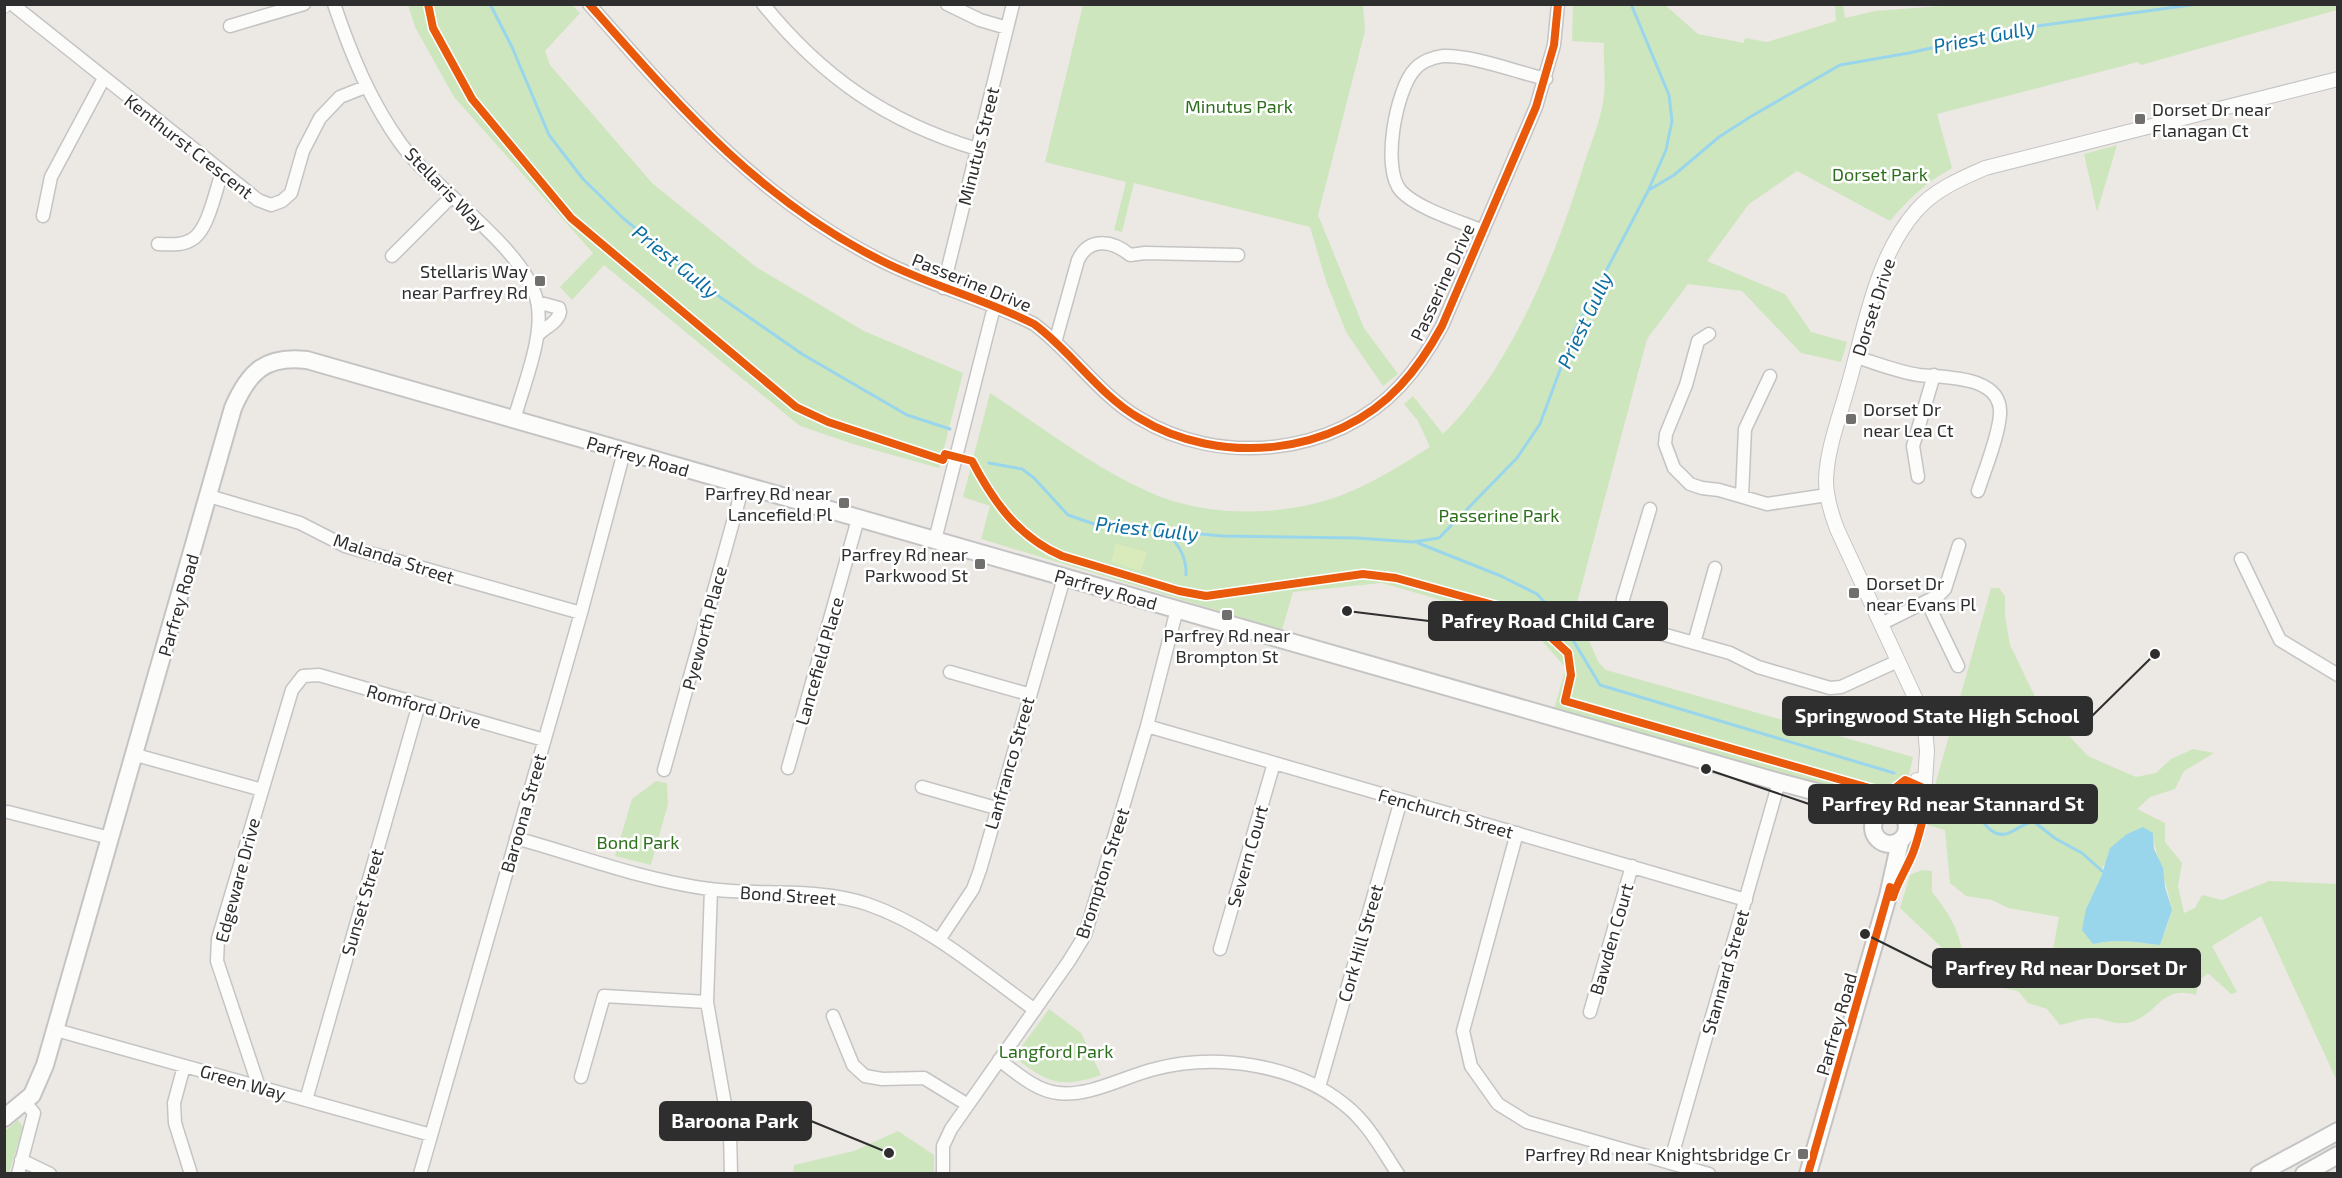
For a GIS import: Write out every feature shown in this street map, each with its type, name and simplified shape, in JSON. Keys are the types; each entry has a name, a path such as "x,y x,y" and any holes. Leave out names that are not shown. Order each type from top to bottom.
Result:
{"main road":[{"name":"Parfrey Road","path":"4,1118 32,1095 38,1084 56,1030 240,390 257,371 274,360 287,357 307,360 1893,813"},
{"name":"Parfrey Road","path":"1833,796 1860,814 1877,836"},
{"path":"1877,836 1891,845 1900,842 1907,832 1893,813 1876,817 1877,836 1892,882"},
{"name":"Parfrey Road","path":"1808,1173 1892,882 1900,842"},
{"path":"2259,1173 2337,1131"},
{"path":"2304,1173 2337,1155"}],"street":[{"name":"Kenthurst Crescent","path":"12,4 258,200 271,205 282,201 291,193 303,151 320,118 340,98 365,87"},
{"path":"230,26 304,4"},
{"name":"Stellaris Way","path":"334,4 365,87 401,144 519,264 537,302 538,335 514,420"},
{"name":"Passerine Drive","path":"589,4 709,137 782,200 840,238 883,262 1034,324 1056,339 1106,394 1139,418 1174,435 1210,445 1253,449 1287,446 1349,424 1375,408 1400,387 1424,357 1442,326 1546,79 1554,45 1558,4"},
{"path":"763,4 813,58 877,108 935,136 976,149"},
{"path":"947,4 980,20 1007,28"},
{"name":"Minutus Street","path":"943,288 1013,4"},
{"path":"1483,231 1415,201 1400,190 1393,176 1390,146 1406,83 1414,69 1430,59 1442,56 1462,58 1546,79"},
{"path":"43,216 51,177 104,78"},
{"name":"Dorset Drive","path":"1893,813 1911,795 1926,760 1924,717 1837,529 1827,495 1827,467 1878,282 1898,238 1916,212 1936,193 1958,179 1985,168 2337,79"},
{"path":"158,244 179,244 193,240 203,228 222,172"},
{"path":"392,256 451,197"},
{"path":"1056,339 1083,250 1091,244 1100,242 1116,246 1130,255 1145,253 1238,255"},
{"name":"Stellaris Way","path":"537,302 553,304 559,308 560,312 555,322 545,327 538,335"},
{"path":"935,540 994,306"},
{"path":"1709,334 1698,341 1686,385 1666,434 1665,444 1674,468 1690,484 1778,504 1827,495"},
{"path":"1856,357 1918,375 1945,375 1979,384 1996,397 2000,416 1978,491"},
{"path":"1918,477 1913,446 1934,375"},
{"path":"1742,496 1745,429 1770,376"},
{"name":"Baroona Street","path":"420,1173 581,613 624,452"},
{"name":"Pyeworth Place","path":"664,770 742,486"},
{"name":"Malanda Street","path":"209,496 300,523 345,546 581,613"},
{"path":"1650,509 1622,608 1630,625 1730,653 1758,667 1830,688 1840,687 1898,661"},
{"name":"Lancefield Place","path":"789,768 858,519"},
{"path":"1881,624 1927,602 1945,589 1959,545"},
{"path":"2241,558 2280,640 2337,675"},
{"path":"1694,643 1715,568"},
{"name":"Lanfranco Street","path":"939,940 973,889 1028,694 1064,578"},
{"path":"1927,602 1958,666"},
{"name":"Brompton Street","path":"943,1173 943,1146 968,1105 1085,935 1147,726 1178,609"},
{"path":"950,672 1028,694"},
{"name":"Romford Drive","path":"303,676 319,675 544,740"},
{"name":"Edgeware Drive","path":"259,1087 217,961 218,939 292,690 303,676"},
{"name":"Sunset Street","path":"306,1100 418,704"},
{"name":"Fenchurch Street","path":"1147,726 1746,900"},
{"path":"136,755 262,790"},
{"name":"Severn Court","path":"1220,949 1274,763"},
{"name":"Stannard Street","path":"1670,1163 1779,782"},
{"path":"922,787 996,808"},
{"name":"Cork Hill Street","path":"1319,1087 1401,800"},
{"path":"8,812 110,838"},
{"path":"1517,833 1462,1031 1471,1066 1498,1104 1527,1122 1709,1173"},
{"name":"Bond Street","path":"516,838 667,881 711,889 835,897 855,901 888,912 939,940 1035,1010"},
{"name":"Bawden Court","path":"1590,1012 1632,866"},
{"path":"711,889 707,1002 730,1133 731,1173"},
{"path":"581,1077 604,996 707,1002"},
{"path":"833,1016 853,1065 865,1076 882,1079 924,1078 968,1105"},
{"name":"Green Way","path":"56,1030 431,1135"},
{"path":"999,1060 1040,1089 1058,1093 1083,1092 1127,1076 1169,1065 1211,1062 1245,1064 1284,1073 1319,1087 1346,1106 1373,1135 1398,1173"},
{"path":"184,1066 174,1103 176,1123 191,1173"},
{"path":"18,1173 34,1113 24,1101"},
{"path":"21,1161 50,1173"}],"green space":[{"name":"Passerine Park","path":"1967,4 2337,5 2337,10 2141,65 2138,62 1937,114 1952,168 1918,192 1890,221 1797,171 1749,204 1707,261 1785,294 1811,332 1847,342 1841,362 1801,353 1742,291 1688,284 1647,339 1577,603 1589,607 1589,620 1585,632 1599,663 1606,670 1913,757 1904,798 1890,805 1883,805 1554,709 1566,668 1528,625 1382,583 1293,592 1282,630 981,539 990,506 963,497 990,393 1108,471 1149,492 1195,507 1245,512 1270,511 1319,502 1365,485 1430,447 1418,421 1404,404 1413,396 1443,434 1490,377 1529,308 1545,271 1560,235 1596,129 1604,92 1604,43 1572,41 1573,5 1665,5 1698,34 1744,43 1745,38 1767,42 1836,21 1835,5 1843,5 1845,18 1875,11"},
{"path":"408,5 572,5 580,13 545,51 550,65 652,183 756,267 864,331 963,373 939,468 853,444 800,426 604,265 572,300 560,287 593,253 454,97 415,27"},
{"name":"Minutus Park","path":"1083,5 1363,5 1365,31 1318,215 1364,328 1398,374 1383,386 1346,332 1326,281 1310,227 1134,183 1122,232 1114,230 1126,182 1045,162"},
{"path":"2117,145 2097,212 2084,154"},
{"path":"1116,544 1147,552 1141,571 1111,562"},
{"path":"1991,588 1999,588 2005,596 2005,616 2010,645 2038,703 2088,756 2136,777 2156,773 2171,759 2193,749 2214,753 2184,771 2175,789 2150,797 2137,809 2165,823 2165,842 2182,863 2178,886 2184,913 2195,908 2202,895 2222,900 2269,881 2337,884 2337,1081 2261,916 2212,946 2237,992 2231,994 2208,973 2199,981 2196,995 2174,994 2137,1020 2126,1023 2093,1018 2060,1025 2047,1009 2028,1003 2018,991 1998,987 1990,976 1972,976 1900,908 1910,875 1922,870 1932,871 1932,892 1951,919 1962,949 1969,953 2022,962 2053,949 2059,917 2008,908 1992,900 1966,896 1950,883 1945,830 1924,824","holes":["2153,833 2171,908 2160,945 2118,941 2093,944 2086,909 2101,877 2103,866"]},
{"name":"Bond Park","path":"656,781 667,783 668,804 651,865 615,856 632,799"},
{"name":"Langford Park","path":"1049,1009 1081,1033 1101,1075 1074,1082 1054,1081 1036,1073 1014,1057"},
{"path":"18,1120 23,1127 9,1173 5,1173 5,1131"},
{"path":"898,1131 934,1155 934,1173 793,1173 794,1165 854,1151"}],"water":[{"path":"2143,827 2153,833 2154,849 2163,868 2165,887 2172,910 2160,945 2118,941 2093,944 2082,930 2086,909 2101,877 2110,848 2127,834"}],"waterway":[{"name":"Priest Gully","path":"490,4 512,47 549,135 583,179 624,219 720,297 802,354 907,415 950,429"},
{"name":"Priest Gully","path":"989,463 1022,469 1034,478 1068,515 1097,525 1223,536 1357,538 1413,542 1439,538 1517,458 1540,424 1574,332 1648,191 1666,150 1672,121 1669,95 1631,4"},
{"name":"Priest Gully","path":"1649,190 1674,175 1719,137 1840,65 1909,53 2015,29 2198,4"},
{"path":"1160,532 1171,538 1180,549 1185,562 1186,575"},
{"path":"1418,543 1501,576 1537,594 1562,622 1600,685 1894,773"},
{"path":"1963,798 1984,823 1996,833 2011,832 2033,821 2056,839 2082,853 2102,871"}],"cycle path":[{"path":"428,4 433,28 472,99 571,218 796,407 828,422 943,460 945,454 972,461 998,504 1020,529 1062,556 1179,591 1206,596 1363,574 1396,578 1529,617 1568,653 1571,675 1565,701 1880,791 1890,792 1905,780 1930,791 1912,856 1893,897 1888,896"},
{"path":"589,4 655,78 723,148 797,209 882,261 1034,324 1061,347 1111,397 1139,418 1171,434 1204,444 1240,448 1275,447 1310,440 1343,427 1373,409 1400,386 1418,365 1442,326 1536,107 1554,45 1558,4"},
{"path":"1808,1174 1890,887"}],"place":[{"name":"Dorset Dr near Flanagan Ct","path":"2140,119"},
{"name":"Stellaris Way near Parfrey Rd","path":"540,281"},
{"name":"Dorset Dr near Lea Ct","path":"1851,419"},
{"name":"Parfrey Rd near Lancefield Pl","path":"844,503"},
{"name":"Parfrey Rd near Parkwood St","path":"980,564"},
{"name":"Dorset Dr near Evans Pl","path":"1854,593"},
{"name":"Pafrey Road Child Care","path":"1347,611"},
{"name":"Parfrey Rd near Brompton St","path":"1227,615"},
{"name":"Springwood State High School","path":"2155,654"},
{"name":"Parfrey Rd near Stannard St","path":"1706,769"},
{"name":"Parfrey Rd near Dorset Dr","path":"1865,934"},
{"name":"Baroona Park","path":"889,1153"},
{"name":"Parfrey Rd near Knightsbridge Cr","path":"1803,1154"}],"park label":[{"name":"Dorset Park","path":"1880,174"}]}
